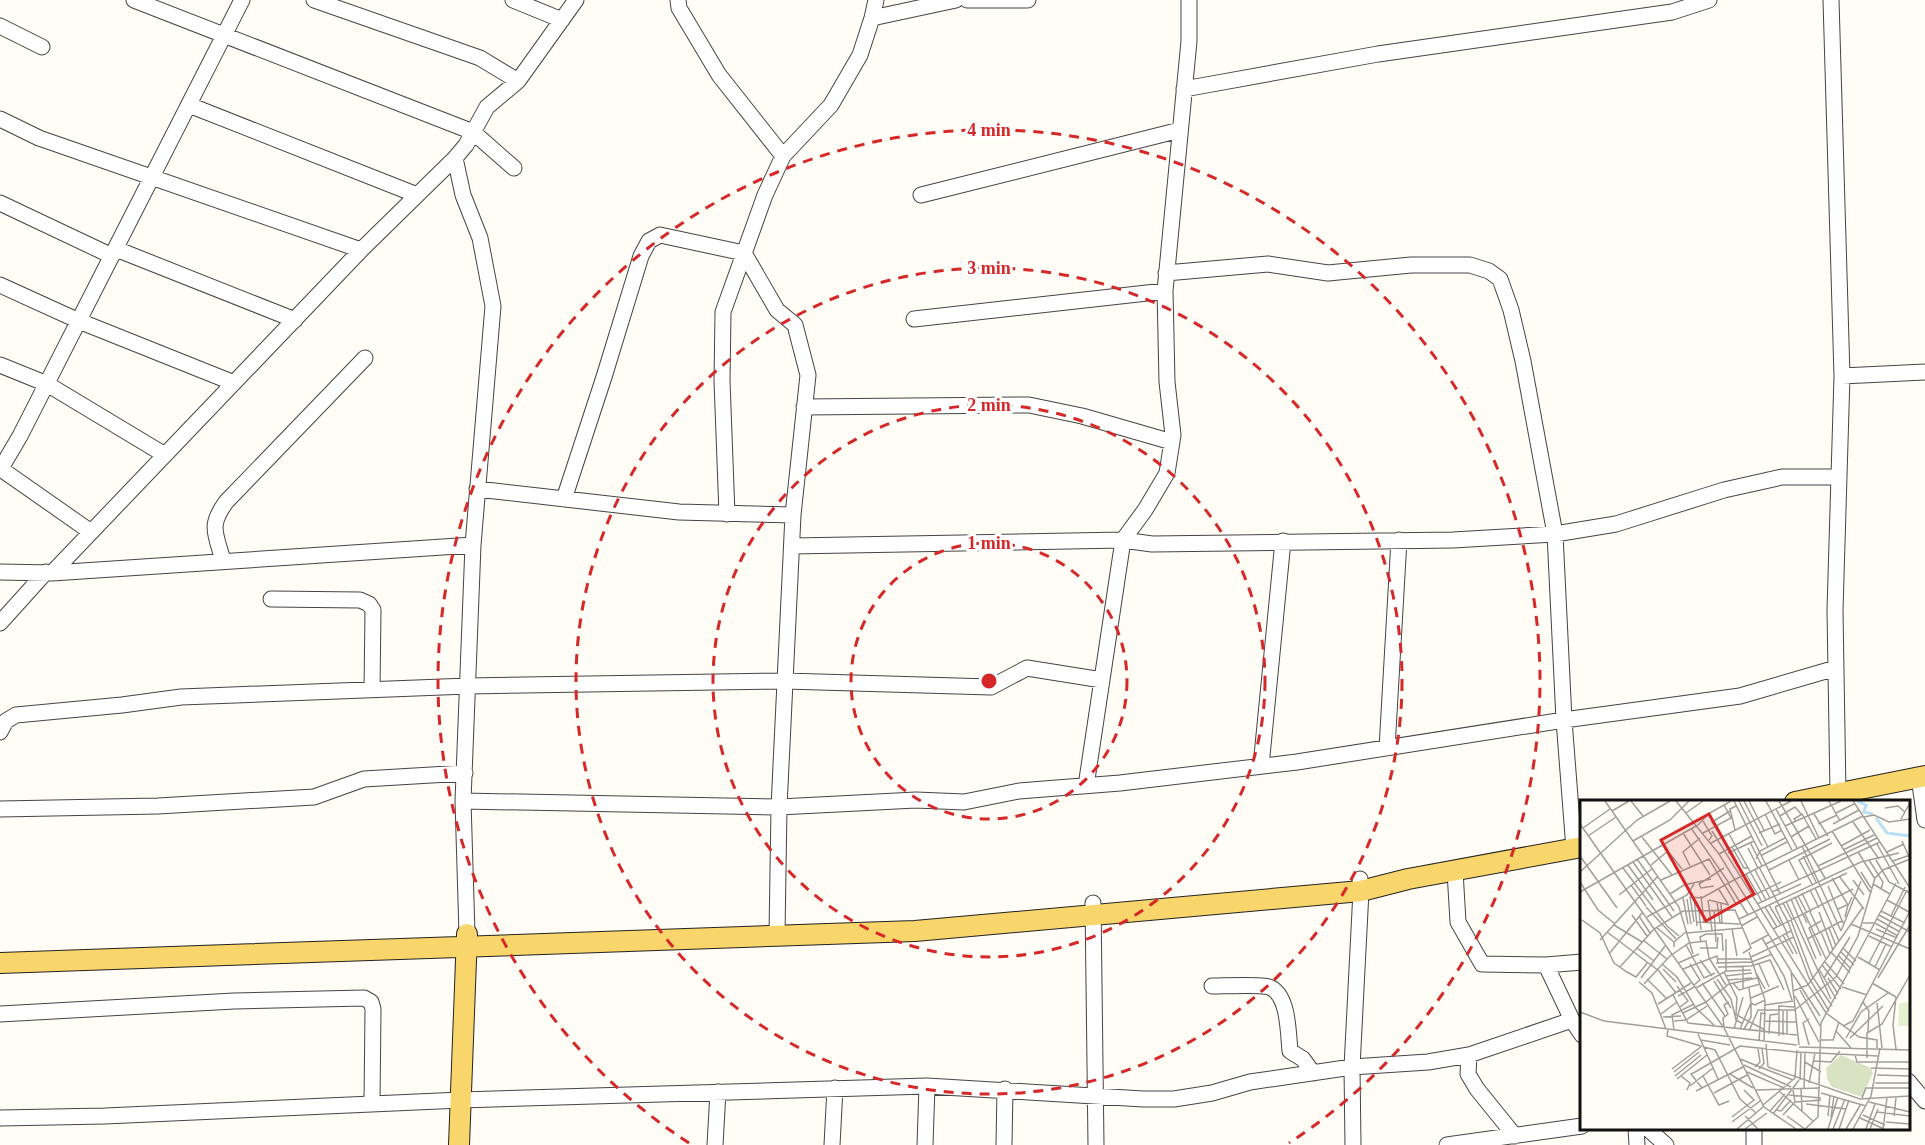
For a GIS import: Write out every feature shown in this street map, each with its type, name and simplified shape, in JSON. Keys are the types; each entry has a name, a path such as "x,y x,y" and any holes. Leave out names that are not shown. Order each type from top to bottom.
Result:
{"main road":[{"path":"1803,800 1922,777"},
{"path":"0,963 467,940 777,929 915,931 1094,909 1408,879 1578,848"},
{"path":"0,950 467,940"},
{"path":"459,1145 467,940"}],"street":[{"path":"134,0 473,132 513,168"},
{"path":"91,532 0,470 47,384 242,0"},
{"path":"314,0 480,58 518,81"},
{"path":"513,0 562,20"},
{"path":"0,623 91,532 361,250 455,158 466,145 487,107 518,81 576,0"},
{"path":"678,0 679,8 719,75 783,156"},
{"path":"727,514 722,381 723,312 765,195 783,156 831,105 860,55 876,0"},
{"path":"872,18 956,0"},
{"path":"967,0 1028,0"},
{"path":"1086,786 1123,540 1145,510 1167,473 1173,435 1167,382 1165,291 1189,41 1189,0"},
{"path":"1184,89 1378,54 1709,0"},
{"path":"1828,797 1836,669 1834,610 1842,376 1831,0"},
{"path":"0,26 42,47"},
{"path":"189,105 417,195"},
{"path":"0,119 39,138 361,250"},
{"path":"921,195 1180,130"},
{"path":"455,158 463,195 480,238 493,306 472,545 464,801 467,940"},
{"path":"0,204 114,252 295,320"},
{"path":"564,499 641,256 649,241 660,235 744,252 777,309 795,325 808,375 792,546 777,929"},
{"path":"1166,273 1268,264 1328,273 1411,265 1470,265 1489,271 1500,279 1511,310 1523,361 1555,534 1564,720 1578,848"},
{"path":"0,285 79,321 234,383"},
{"path":"914,319 1165,291"},
{"path":"223,561 214,527 216,516 226,502 365,358"},
{"path":"0,365 47,384 165,455"},
{"path":"1842,376 1925,372"},
{"path":"804,407 1029,405 1082,416 1172,442"},
{"path":"792,546 1123,540 1152,544 1453,540 1555,534 1616,524 1724,490 1782,477 1839,477"},
{"path":"477,489 679,512 794,515"},
{"path":"1388,748 1399,540"},
{"path":"1261,766 1283,541"},
{"path":"0,572 49,572 472,545"},
{"path":"271,599 360,600 369,604 373,610 372,690"},
{"path":"0,732 6,721 16,715 181,698 468,686 785,681 991,687 1027,668 1102,680"},
{"path":"464,801 780,807 916,800 964,802 1019,791 1086,786 1261,766 1740,696 1836,669"},
{"path":"0,809 158,806 314,796 364,779 465,773"},
{"path":"1922,777 1925,820"},
{"path":"1455,871 1458,922 1482,964 1546,965 1580,962"},
{"path":"1353,1145 1352,1067 1360,885"},
{"path":"1094,909 1096,1145"},
{"path":"1546,965 1580,1033"},
{"path":"1212,986 1269,987 1280,994 1287,1015 1290,1051 1303,1059 1313,1073"},
{"path":"0,1014 364,998 371,1002 373,1009 372,1104"},
{"path":"0,1119 461,1100 927,1086 1174,1099 1212,1093 1250,1082 1352,1067 1428,1062 1469,1055 1572,1020"},
{"path":"1469,1055 1468,1074 1477,1089 1515,1136"},
{"path":"1910,1083 1925,1101"},
{"path":"925,1145 927,1086"},
{"path":"832,1145 835,1088"},
{"path":"1004,1145 1005,1089"},
{"path":"715,1145 718,1092"},
{"path":"1447,1145 1580,1126"},
{"path":"1636,1130 1637,1145"},
{"path":"1649,1130 1666,1145"}]}
